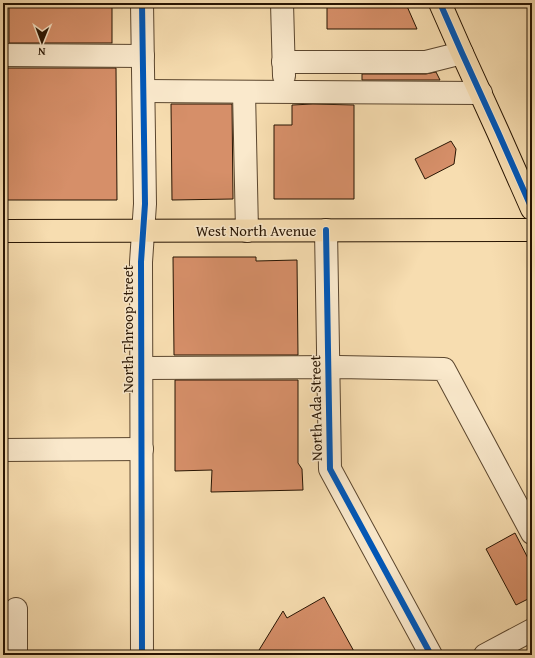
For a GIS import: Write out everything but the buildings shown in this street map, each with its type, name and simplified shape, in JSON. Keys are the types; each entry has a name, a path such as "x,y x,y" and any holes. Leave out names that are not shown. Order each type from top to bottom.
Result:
{"main road":[{"path":"440,3 532,209"},
{"name":"West North Avenue","path":"3,231 144,232 532,230"}],"street":[{"name":"North Throop Street","path":"142,3 145,204 141,262 142,655"},
{"path":"282,3 284,92"},
{"path":"283,62 426,62 462,53"},
{"path":"3,55 143,56"},
{"path":"144,91 481,94"},
{"path":"244,92 247,231"},
{"name":"North Ada Street","path":"326,230 330,469 431,655"},
{"path":"142,368 444,369 532,532"},
{"path":"3,450 142,449"},
{"path":"16,609 16,655"},
{"path":"485,655 532,630"}],"cycle path":[{"path":"142,3 145,204 141,262 142,655"},
{"path":"440,3 532,209"},
{"path":"326,230 330,469 431,655"}]}
